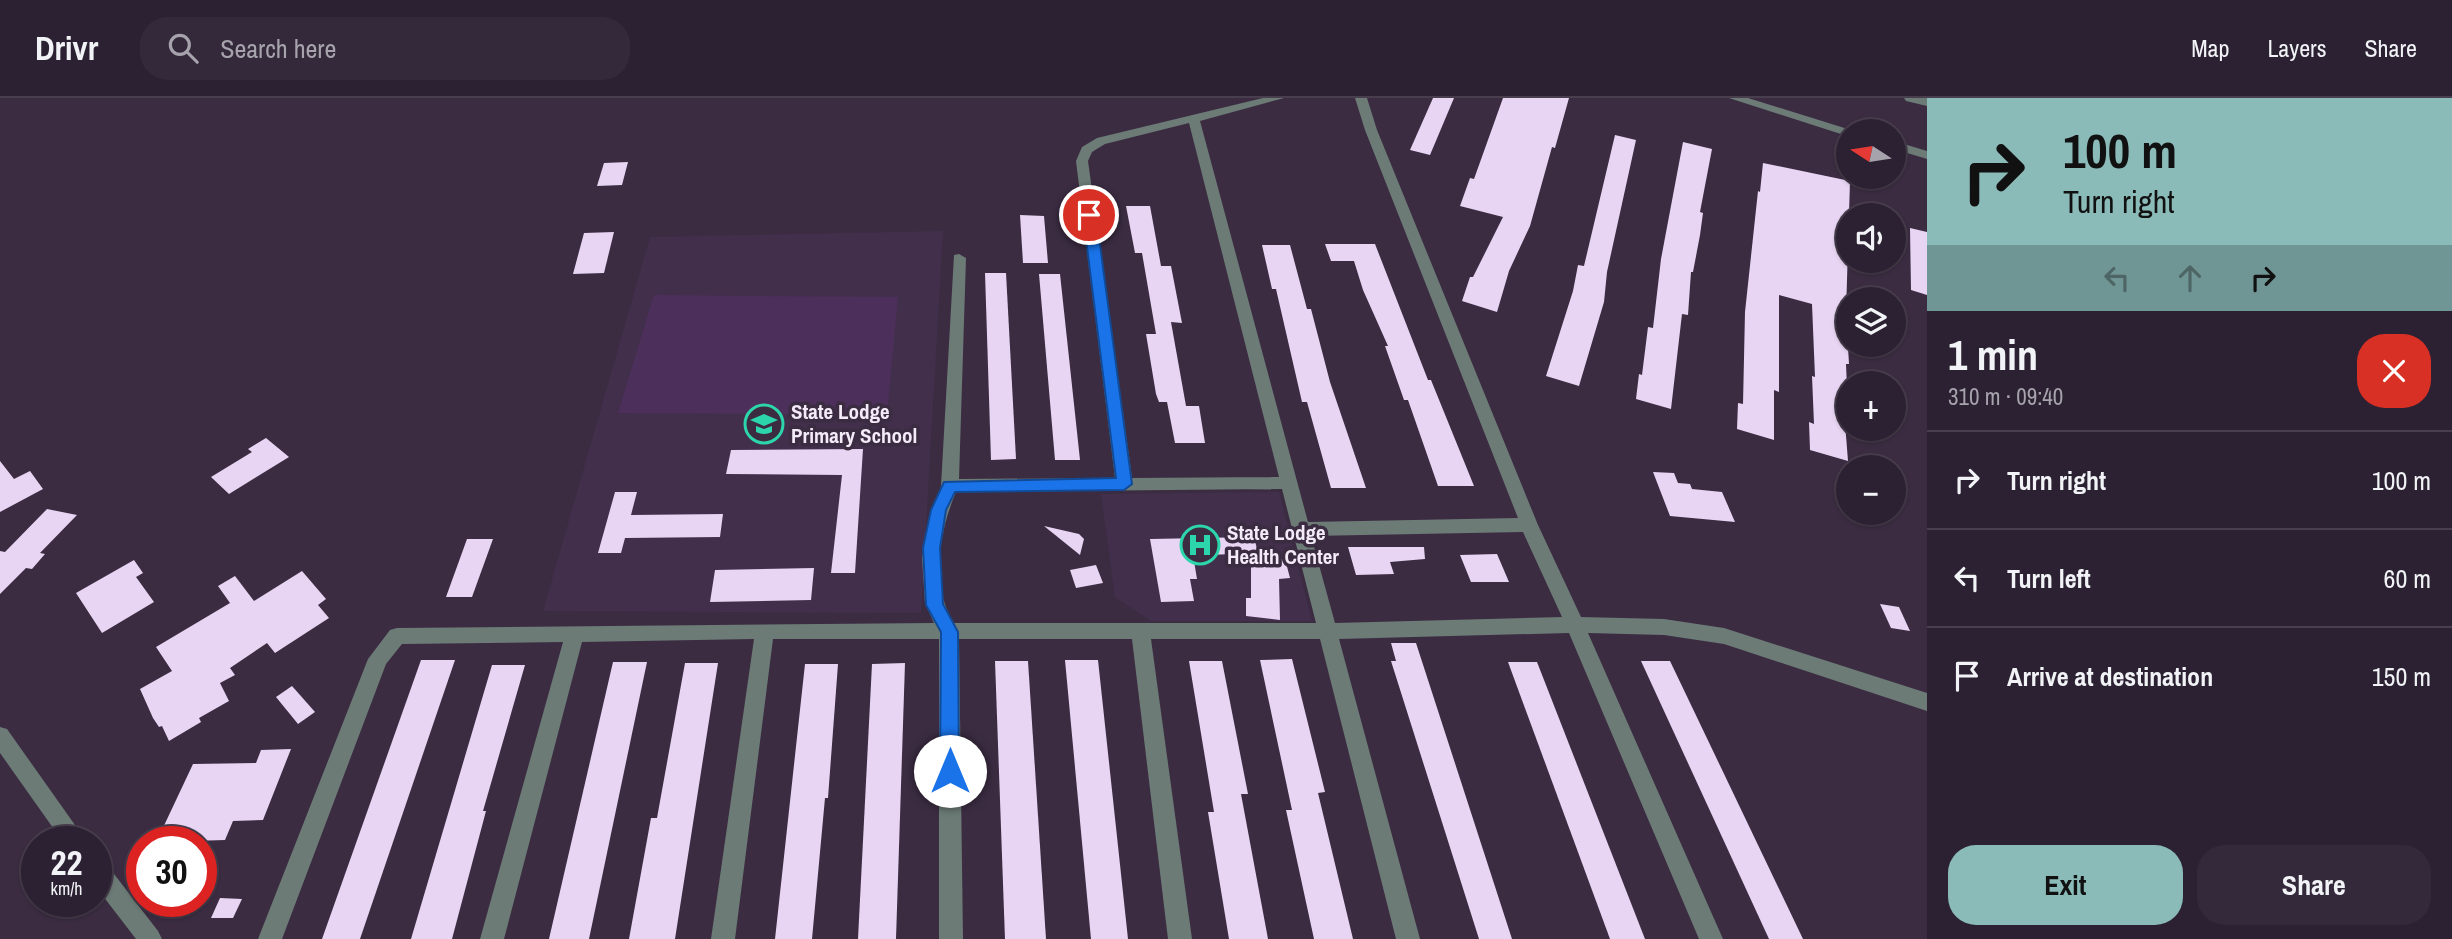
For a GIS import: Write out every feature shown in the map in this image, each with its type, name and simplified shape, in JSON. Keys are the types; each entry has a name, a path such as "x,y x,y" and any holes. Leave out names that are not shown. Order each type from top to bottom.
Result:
{"street":[{"path":"1124,484 1082,162 1086,150 1101,141 1278,98"},
{"path":"1362,98 1376,142 1529,525 1711,939"},
{"path":"1735,98 1836,128"},
{"path":"1910,98 1927,102"},
{"path":"1193,117 1408,939"},
{"path":"1906,149 1927,155"},
{"path":"951,939 949,632 934,605 932,548 939,510 950,486 959,258"},
{"path":"950,486 1287,482"},
{"path":"1300,529 1529,525"},
{"path":"270,939 378,659 397,636 765,631 1327,631 1575,625 1664,627 1724,636 1927,702"},
{"path":"723,939 765,631"},
{"path":"1140,631 1180,939"},
{"path":"492,939 574,635"},
{"path":"0,736 65,826"},
{"path":"112,890 150,939"}],"shaded area":[{"name":"State Lodge Primary School","path":"943,231 921,613 543,611 650,237"},
{"path":"654,295 898,297 887,415 618,413"},
{"name":"State Lodge Health Center","path":"1279,492 1312,621 1151,621 1115,597 1101,494"}],"building":[{"path":"1433,98 1454,98 1430,155 1410,150"},
{"path":"1503,98 1569,98 1530,226 1509,271 1497,312 1462,301 1470,277 1473,277 1503,217 1460,206 1470,178 1474,179"},
{"path":"1615,135 1636,140 1607,272 1604,302 1579,386 1546,376 1573,291 1578,265 1584,266"},
{"path":"1683,142 1712,149 1700,212 1703,213 1700,235 1691,272 1688,315 1682,314 1671,409 1636,399 1648,327 1653,328 1661,259"},
{"path":"628,162 622,185 597,186 604,163"},
{"path":"1763,163 1836,178 1836,189 1850,189 1849,203 1836,203 1836,273 1847,273 1847,287 1836,287 1836,357 1849,357 1849,364 1846,364 1846,371 1836,371 1836,441 1846,441 1848,455 1836,455 1836,458 1810,450 1809,422 1814,424 1812,376 1815,377 1812,304 1779,295 1779,392 1774,390 1774,440 1737,429 1738,403 1743,404 1745,312 1758,191 1760,192"},
{"path":"1126,206 1150,206 1161,266 1171,266 1182,323 1171,322 1186,406 1199,406 1205,443 1175,443 1167,402 1159,402 1156,394 1146,334 1156,334 1142,253 1135,253"},
{"path":"1020,215 1044,216 1048,263 1023,263"},
{"path":"1910,228 1927,232 1927,295 1911,290"},
{"path":"614,232 604,273 573,274 584,233"},
{"path":"1325,244 1375,244 1428,380 1431,380 1474,486 1438,486 1408,400 1404,400 1385,346 1388,346 1363,290 1354,261 1331,261"},
{"path":"1262,245 1290,245 1307,309 1311,309 1330,382 1366,488 1331,488 1307,402 1302,402 1276,289 1272,289"},
{"path":"985,273 1006,273 1016,459 991,460"},
{"path":"1039,274 1060,274 1080,460 1055,460"},
{"path":"266,438 289,457 229,494 211,477 252,452 248,449"},
{"path":"863,449 855,573 831,573 842,475 726,474 731,450"},
{"path":"0,461 14,479 30,471 43,489 0,512"},
{"path":"1653,472 1674,473 1678,483 1690,484 1692,489 1722,492 1735,522 1670,516"},
{"path":"615,492 637,492 631,515 723,514 720,537 625,538 621,553 598,553"},
{"path":"47,509 77,515 40,553 45,554 32,569 26,568 0,594 0,551 5,552"},
{"path":"1044,526 1079,534 1084,539 1080,555"},
{"path":"1254,537 1258,553 1208,555 1210,561 1194,561 1197,579 1190,579 1194,601 1161,602 1150,539"},
{"path":"467,539 493,539 472,597 446,597"},
{"path":"1348,547 1424,547 1425,559 1390,562 1394,574 1356,575"},
{"path":"1497,554 1509,582 1471,582 1460,555"},
{"path":"1251,559 1285,559 1290,578 1279,579 1280,620 1246,616 1246,598 1251,598"},
{"path":"134,560 143,573 136,577 154,602 102,633 76,593"},
{"path":"1096,565 1103,583 1076,588 1070,570"},
{"path":"814,568 811,600 710,602 715,570"},
{"path":"302,571 326,599 318,605 329,618 275,653 267,643 230,668 235,675 220,683 229,701 199,718 201,722 169,741 162,726 159,727 153,718 140,689 172,671 156,647 230,603 218,586 235,576 254,601"},
{"path":"1880,604 1899,607 1910,631 1891,628"},
{"path":"1391,643 1416,643 1512,939 1479,939 1391,661 1396,661"},
{"path":"1292,659 1325,792 1318,793 1353,939 1314,939 1286,810 1292,810 1260,660"},
{"path":"421,660 455,660 360,939 322,939"},
{"path":"1065,660 1098,660 1128,939 1091,939"},
{"path":"995,661 1028,661 1046,939 1005,939"},
{"path":"1189,661 1222,661 1248,794 1241,794 1268,939 1229,939 1208,812 1214,812"},
{"path":"1641,661 1670,661 1803,939 1769,939"},
{"path":"613,662 647,662 589,939 549,939"},
{"path":"1508,662 1537,662 1645,939 1610,939"},
{"path":"685,663 718,663 675,939 629,939 651,818 657,818"},
{"path":"905,663 896,939 858,939 872,664"},
{"path":"805,664 838,664 828,798 825,798 812,939 775,939"},
{"path":"492,665 525,665 483,811 486,811 452,939 411,939"},
{"path":"292,686 315,712 298,724 276,697"},
{"path":"291,749 263,820 233,821 225,840 217,840 217,826 164,826 193,764 256,763 261,750"},
{"path":"220,898 242,899 233,918 211,918 217,917"}],"place":[{"name":"State Lodge Primary School","path":"764,424"},
{"name":"State Lodge Health Center","path":"1200,545"}],"route":[{"path":"950,771 949,632 934,605 932,548 939,510 950,486 1124,484 1089,215"}]}
